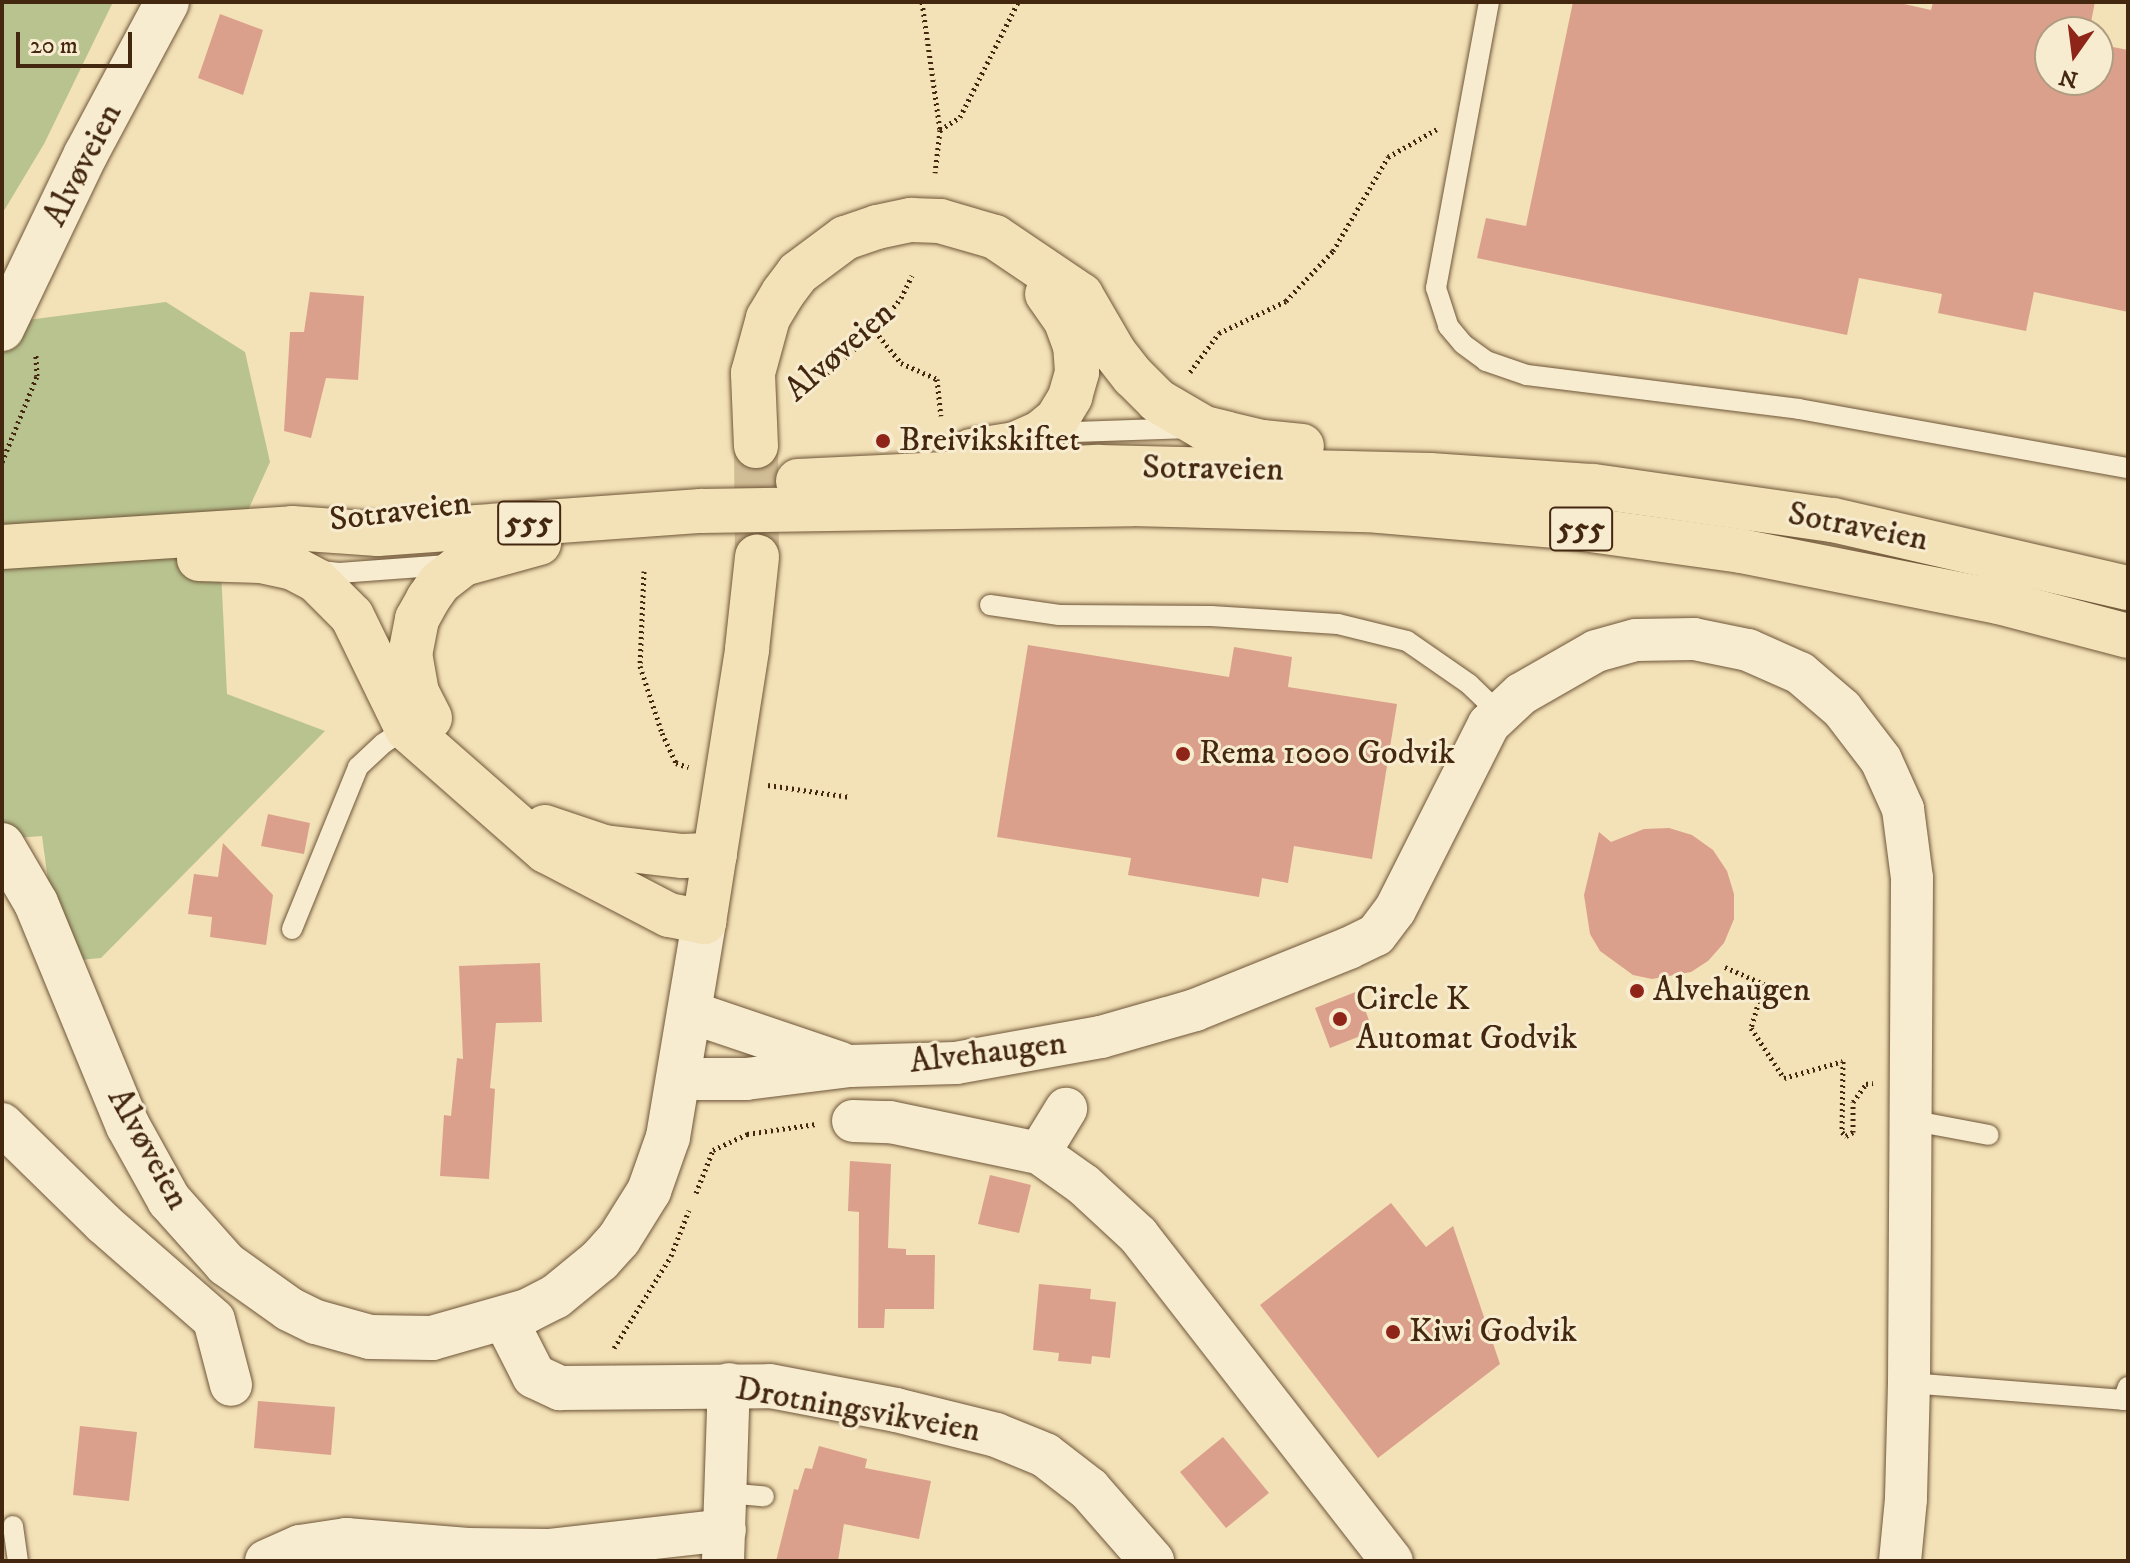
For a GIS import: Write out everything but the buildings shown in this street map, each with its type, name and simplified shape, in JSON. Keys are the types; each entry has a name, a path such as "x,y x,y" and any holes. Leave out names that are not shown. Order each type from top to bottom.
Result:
{"highway":[{"name":"555","path":"754,426 753,373 768,318 798,273 845,238 911,220 940,221 995,237 1081,295 1114,352 1158,401 1204,428 1262,442 1392,453 1430,475"},
{"name":"555","path":"814,480 868,457 976,450 1015,444 1040,433 1057,419 1070,397 1077,372 1075,346 1066,321 1020,252"},
{"name":"Sotraveien","path":"292,548 372,509 814,480 1099,467 1430,475 1593,486 1743,505 1904,534 2128,588"},
{"name":"Sotraveien","path":"292,548 378,534 701,511 1132,504 1368,510 1469,516 1741,551 1871,574 2128,636"},
{"name":"555","path":"418,722 412,676 412,638 428,599 439,583 463,564 533,544 701,530 766,510"},
{"name":"555","path":"2,547 92,541 170,557 230,545 261,561 292,548 317,581 352,616 418,722 456,770 546,851 669,915 704,922"},
{"path":"704,922 747,649 757,557"},
{"name":"555","path":"507,813 604,847 682,856 715,855"}],"main road":[{"name":"Alvøveien","path":"16,338 86,154 167,2"},
{"name":"Alvøveien","path":"2,845 36,903 135,1138 169,1200 226,1264 289,1309 316,1322 370,1337 432,1338 505,1319 555,1297 600,1260 619,1239 649,1191 668,1137 704,922"},
{"name":"Drotningsvikveien","path":"505,1319 534,1376 560,1388 770,1386 896,1410 996,1435 1045,1455 1089,1489 1152,1561"}],"street":[{"name":"Alvehaugen","path":"679,1074 700,1079 746,1079 850,1066 956,1063 1101,1037 1195,1010 1376,935 1395,910 1489,724 1521,694 1596,651 1636,640 1680,639 1748,650 1800,673 1842,709 1881,760 1903,809 1912,878 1909,1383 1906,1499 1900,1561"},
{"name":"Alvehaugen","path":"690,1012 850,1066"},
{"name":"Alvehaugen","path":"1039,1153 1066,1109"},
{"name":"Alvehaugen","path":"853,1121 890,1122 1039,1153 1084,1185 1138,1235 1392,1561"},
{"name":"Alvøveien","path":"2,1124 103,1223 214,1320 231,1385"},
{"path":"266,1561 300,1546 346,1539 468,1549 548,1550 734,1520 729,1384"}],"lane":[{"path":"1489,2 1436,288 1448,326 1463,344 1486,361 1527,375 1799,409 2128,468"},
{"name":"Sotraveien","path":"1040,433 1204,428"},
{"name":"Sotraveien","path":"292,548 339,573 463,564"},
{"path":"990,605 1059,615 1211,616 1338,624 1407,641 1469,684 1500,714"},
{"path":"292,929 358,767 384,743 418,722"},
{"path":"1909,1120 1989,1135"},
{"path":"1909,1383 2123,1400 2128,1387"},
{"path":"13,1526 18,1561"}],"path":[{"path":"922,2 940,130 935,173"},
{"path":"940,130 960,117 1018,2"},
{"path":"1183,380 1219,333 1286,301 1333,251 1388,157 1469,111"},
{"name":"Alvøveien","path":"754,426 789,406 875,331 901,298 912,275"},
{"path":"875,331 901,363 937,379 941,416"},
{"path":"2,462 37,376 36,354 16,338"},
{"path":"644,571 640,666 662,733 676,763 697,769"},
{"path":"756,783 850,797"},
{"path":"1725,967 1764,984 1751,1028 1784,1078 1843,1061 1842,1132"},
{"path":"612,1350 671,1256 713,1150 747,1134 779,1127 853,1121"}],"green space":[{"path":"2,2 113,2 44,144 2,214"},
{"path":"166,302 245,352 270,462 221,570 227,694 325,731 101,958 59,962 42,836 2,839 2,320 12,322"}],"tunnel":[{"path":"756,446 757,557"}],"place":[{"name":"Breivikskiftet","path":"883,441"},
{"name":"Rema 1000 Godvik","path":"1183,754"},
{"name":"Alvehaugen","path":"1637,991"},
{"name":"Circle K Automat Godvik","path":"1340,1019"},
{"name":"Kiwi Godvik","path":"1393,1332"}]}
